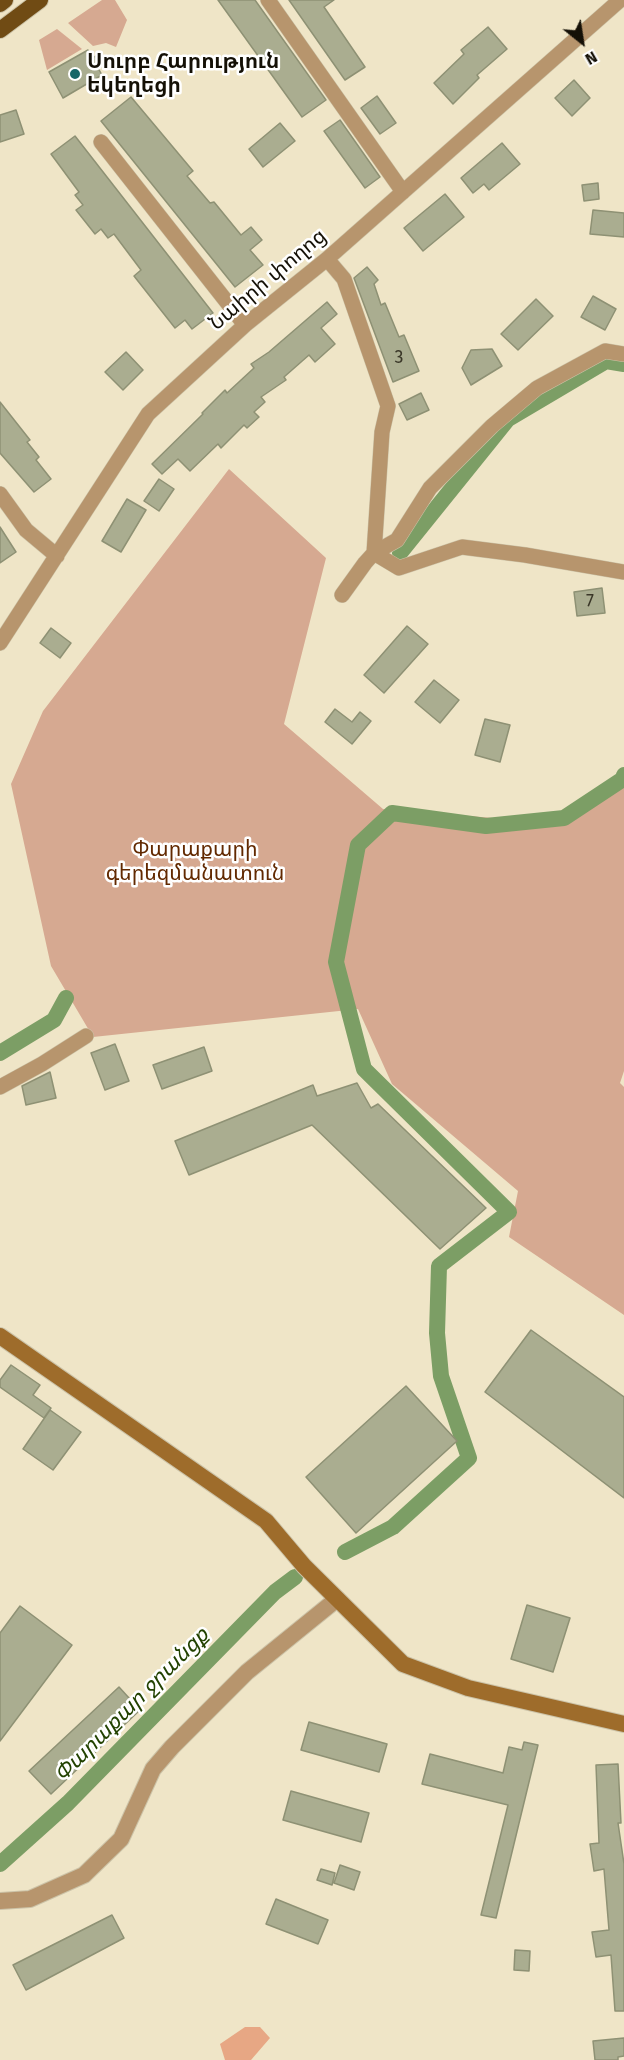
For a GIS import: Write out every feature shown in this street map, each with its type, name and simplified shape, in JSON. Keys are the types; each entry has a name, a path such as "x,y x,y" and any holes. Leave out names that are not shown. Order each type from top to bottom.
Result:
{"highway":[{"path":"0,4 5,0"},
{"path":"0,30 40,0"}],"main road":[{"path":"0,1336 266,1521 304,1566 403,1664 468,1688 624,1724"}],"street":[{"path":"268,0 403,192"},
{"name":"Նաիրի փողոց","path":"0,643 148,414 245,325 327,259 403,192 612,2"},
{"path":"101,142 245,325"},
{"path":"327,259 344,279 388,406 382,432 374,553"},
{"path":"342,595 374,553 397,540 430,488 492,426 537,388 605,351 624,354"},
{"path":"0,494 26,530 57,556"},
{"path":"374,553 399,568 462,547 624,572"},
{"path":"0,1087 42,1064 86,1035"},
{"path":"0,1901 30,1899 84,1875 121,1839 153,1769 172,1747 247,1672 337,1599"}],"green space":[{"path":"102,0 115,0 127,20 116,47 106,43 93,46 68,23"},
{"path":"57,29 82,49 47,70 39,40"},
{"name":"Փարաքարի գերեզմանատուն","path":"229,469 326,558 284,724 383,809 567,824 624,785 624,1071 620,1083 624,1087 624,1315 509,1237 518,1191 392,1084 358,1009 93,1037 51,966 11,784 43,711"}],"shaded area":[{"path":"245,2027 260,2027 270,2038 251,2060 225,2060 220,2044"}],"building":[{"path":"218,0 255,0 326,100 302,117"},
{"path":"289,0 334,0 324,7 365,67 345,80"},
{"path":"488,27 507,49 477,75 479,78 453,104 434,83 464,54 461,50"},
{"name":"Սուրբ Հարություն եկեղեցի","path":"88,50 92,58 100,54 106,64 98,68 102,75 63,98 49,72"},
{"path":"574,80 590,98 572,116 555,98"},
{"path":"377,96 396,123 380,134 361,108"},
{"path":"131,97 193,171 187,176 210,203 214,202 241,235 251,227 262,240 250,250 263,265 235,287 101,121"},
{"path":"16,110 24,134 0,142 0,115"},
{"path":"340,120 380,177 365,188 324,131"},
{"path":"280,123 295,141 263,167 249,149"},
{"path":"75,136 213,313 192,329 185,320 175,328 134,276 141,270 114,234 108,238 101,229 95,234 76,210 83,205 75,195 79,192 51,154"},
{"path":"502,143 520,164 489,190 484,184 473,193 461,178"},
{"path":"598,183 599,199 584,201 582,185"},
{"path":"445,194 464,217 423,251 404,228"},
{"path":"593,210 624,213 624,237 590,234"},
{"path":"367,267 378,280 374,284 381,305 385,303 399,337 404,335 419,371 393,382 354,278"},
{"path":"593,296 616,309 605,330 581,317"},
{"path":"536,299 553,316 518,350 501,334"},
{"path":"327,302 337,314 321,328 335,344 315,362 309,355 284,377 286,380 261,397 265,402 254,412 259,417 247,428 244,425 221,448 218,444 190,471 178,459 162,474 152,464 225,390 227,393 254,368 251,364 269,352"},
{"path":"492,349 502,366 471,385 462,368 471,350"},
{"path":"126,352 143,370 123,390 105,372"},
{"path":"421,393 429,410 407,420 399,404"},
{"path":"0,402 30,440 27,442 39,457 36,460 51,479 34,492 0,453"},
{"path":"159,479 174,489 159,511 144,501"},
{"path":"127,499 146,510 121,552 102,541"},
{"path":"0,527 16,552 0,563"},
{"path":"602,588 605,613 577,616 574,592"},
{"path":"407,626 428,644 384,693 364,675"},
{"path":"51,628 71,643 60,658 40,643"},
{"path":"434,680 459,700 440,723 415,702"},
{"path":"335,709 352,722 360,712 371,721 352,744 325,722"},
{"path":"485,719 510,725 500,762 475,755"},
{"path":"115,1044 129,1081 105,1090 91,1053"},
{"path":"204,1047 212,1071 162,1089 153,1065"},
{"path":"50,1072 56,1098 26,1105 22,1086"},
{"path":"357,1083 371,1108 378,1104 486,1208 440,1249 312,1125 189,1175 175,1141 313,1085 317,1096"},
{"path":"531,1330 624,1397 624,1498 485,1392"},
{"path":"11,1365 40,1385 33,1395 51,1408 44,1418 0,1387 0,1380"},
{"path":"406,1386 457,1441 356,1533 306,1477"},
{"path":"50,1410 81,1432 53,1470 23,1449"},
{"path":"527,1605 570,1618 553,1672 511,1659"},
{"path":"20,1606 72,1645 0,1741 0,1633"},
{"path":"119,1687 140,1710 51,1794 29,1771"},
{"path":"309,1722 387,1744 379,1772 301,1750"},
{"path":"524,1742 538,1745 496,1918 481,1915 508,1805 422,1784 430,1754 503,1773 509,1747 522,1750"},
{"path":"618,1764 621,1823 618,1823 624,1864 624,2011 615,2011 611,1955 596,1957 592,1932 609,1930 604,1869 594,1871 590,1844 599,1843 596,1765"},
{"path":"291,1791 369,1813 361,1842 283,1820"},
{"path":"340,1865 360,1872 354,1890 334,1883"},
{"path":"321,1869 335,1873 332,1885 317,1880"},
{"path":"276,1899 328,1920 318,1944 266,1924"},
{"path":"112,1915 124,1938 26,1990 13,1965"},
{"path":"515,1950 530,1951 529,1971 514,1970"},
{"path":"624,2038 624,2056 618,2057 618,2060 595,2060 593,2041"}],"waterway":[{"path":"400,553 508,419 606,361 624,364"},
{"name":"Փարաքար ջրանցք","path":"345,1552 393,1527 469,1458 441,1376 437,1333 439,1266 509,1212 364,1069 336,962 358,845 392,813 486,826 564,818 623,779 624,775"},
{"path":"0,1053 54,1020 66,998"},
{"name":"Փարաքար ջրանցք","path":"0,1864 68,1803 275,1592 295,1577"}],"place":[{"name":"Սուրբ Հարություն եկեղեցի","path":"75,74"}]}
